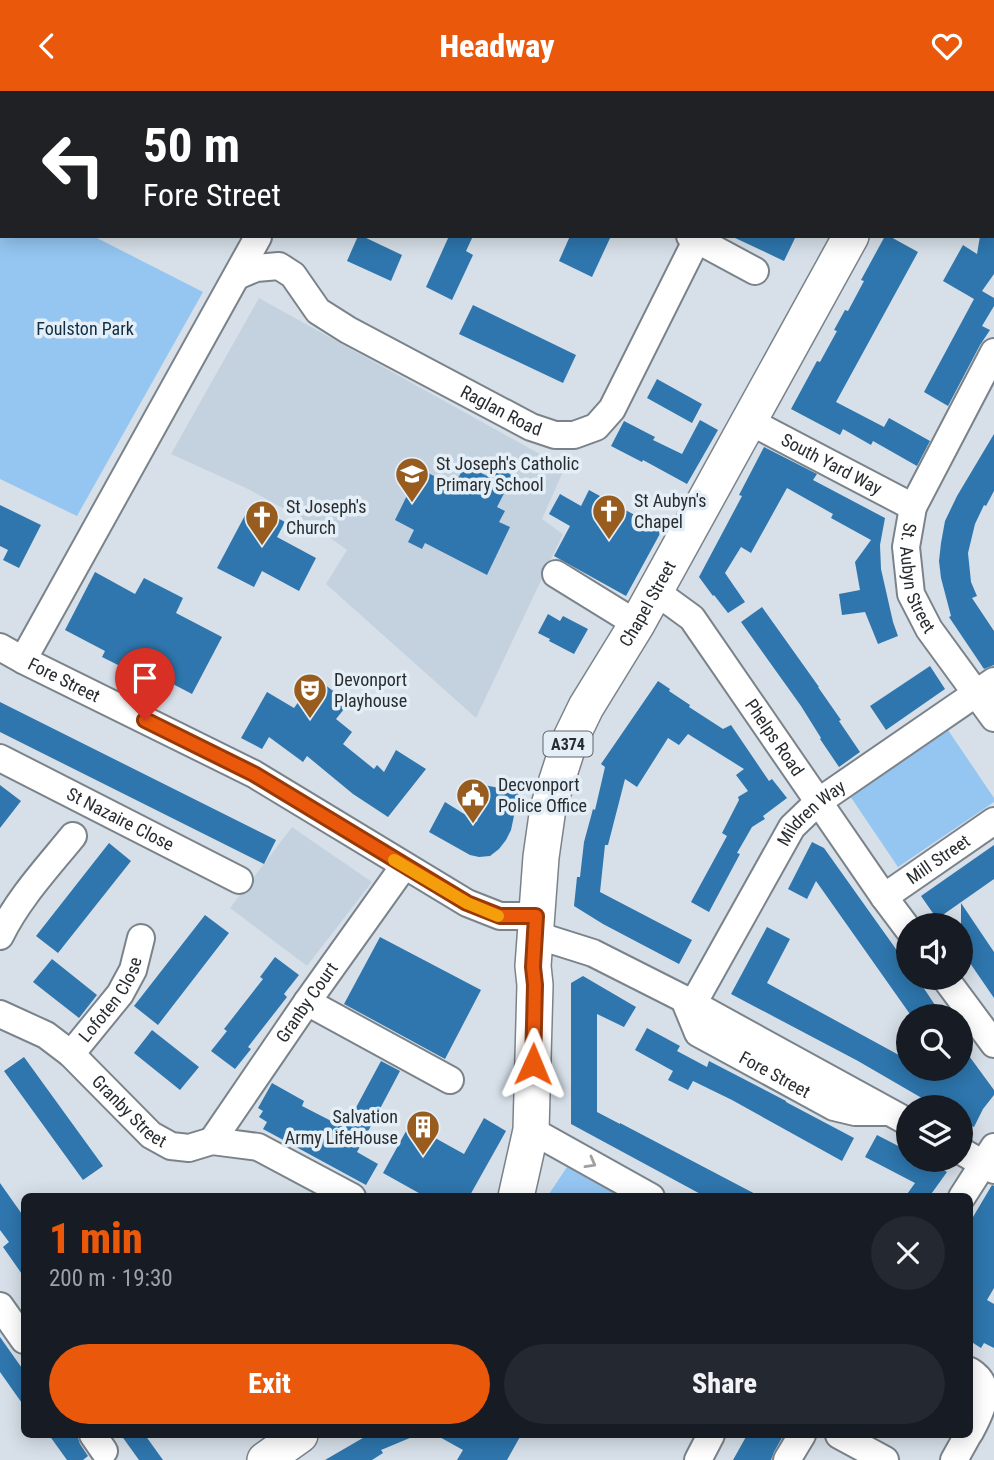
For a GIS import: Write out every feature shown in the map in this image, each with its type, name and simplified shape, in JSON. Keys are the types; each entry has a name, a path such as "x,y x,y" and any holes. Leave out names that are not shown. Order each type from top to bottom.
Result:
{"main road":[{"name":"Chapel Street","path":"536,926 541,856 548,808 570,740 850,238"},
{"name":"A374","path":"517,1193 531,1130 536,926"},
{"path":"265,1460 296,1438"}],"street":[{"path":"23,660 257,238"},
{"path":"694,238 755,271"},
{"name":"Raglan Road","path":"237,276 256,268 279,265 293,275 318,311 348,330 531,427 555,435 574,435 596,427 612,409 694,238"},
{"name":"St. Aubyn Street","path":"994,352 913,507 906,547 911,594 929,629 985,687 994,718"},
{"name":"South Yard Way","path":"749,421 913,507"},
{"path":"556,574 637,624"},
{"name":"Phelps Road","path":"655,591 692,618 896,913"},
{"name":"Fore Street","path":"0,646 23,660 254,774 467,903 536,926 689,1001 698,1033 834,1107 896,1117"},
{"name":"Mildren Way","path":"689,1001 792,827 818,802 985,687"},
{"name":"St Nazaire Close","path":"0,758 239,880"},
{"name":"Mill Street","path":"884,897 994,821"},
{"path":"0,936 8,919 26,894 74,836"},
{"name":"Granby Court","path":"212,1141 404,866"},
{"name":"Lofoten Close","path":"71,1055 120,994 133,970 141,938"},
{"path":"954,990 994,1044"},
{"path":"307,1002 418,1074 450,1080"},
{"name":"Granby Street","path":"0,1014 46,1035 71,1055 152,1135 171,1146 189,1148 212,1141 258,1147 344,1193"},
{"path":"531,1130 644,1193"},
{"path":"964,1193 983,1158"},
{"path":"0,1306 21,1336"},
{"path":"973,1427 987,1401 984,1381"},
{"path":"698,1460 709,1438"},
{"path":"787,1460 800,1438"},
{"path":"845,1438 885,1460"},
{"path":"954,1460 967,1438"}],"shaded area":[{"name":"St Joseph's Catholic Primary School","path":"259,298 547,458 562,474 542,519 563,534 476,718 326,584 347,550 308,522 248,489 171,454"},
{"path":"292,827 372,882 307,966 230,908"}],"green space":[{"name":"Foulston Park","path":"0,238 97,238 203,292 77,516 0,479"},
{"path":"948,730 994,798 994,802 898,867 850,796"},
{"path":"567,1167 615,1193 550,1193"}],"building":[{"path":"357,238 366,238 402,255 391,281 347,261"},
{"path":"448,238 472,238 466,251 473,255 452,300 426,287"},
{"path":"569,238 610,238 592,277 559,261"},
{"path":"735,238 795,238 784,261"},
{"path":"884,238 893,238 918,252 836,402 884,427 889,418 930,441 917,466 873,441 871,445 843,429 840,435 791,409 837,331 834,330 845,310 848,311 864,281 861,280"},
{"path":"980,238 994,238 994,274 982,291 994,298 994,306 982,326 990,330 948,406 924,392 974,299 943,281 963,245 977,254"},
{"path":"473,305 576,355 563,383 459,334"},
{"path":"657,379 702,404 692,423 647,398"},
{"path":"700,420 718,430 687,484 611,446 624,421 655,437 653,440 682,454"},
{"path":"994,434 994,491 975,524 968,553 971,582 977,596 972,598 994,631 994,665 984,669 949,617 951,616 939,561 945,521"},
{"path":"764,447 817,474 813,480 885,518 880,545 881,569 898,636 878,644 865,612 842,615 839,594 860,590 855,562 871,540 831,518 833,514 787,488 751,553 741,547 725,573 745,602 728,613 699,577 742,496 739,495"},
{"path":"465,465 493,479 499,468 513,476 497,507 505,511 499,522 510,527 487,575 425,543 422,549 408,542 414,530 395,520 420,469 454,486"},
{"path":"589,490 662,530 626,596 554,556 570,526 549,514 560,494 581,506"},
{"name":"St Joseph's Church","path":"251,504 285,522 277,537 316,558 299,591 262,571 254,587 217,568"},
{"path":"0,505 41,525 19,568 3,560 8,550 0,546"},
{"path":"95,572 135,594 144,578 183,598 176,613 222,637 192,694 146,670 142,677 102,657 105,651 65,630"},
{"path":"762,607 819,687 860,752 839,767 801,706 741,622"},
{"path":"548,614 560,621 563,616 588,629 574,654 538,633"},
{"path":"930,666 945,689 886,730 870,706"},
{"path":"316,678 349,703 336,719 352,732 343,744 374,769 377,765 384,772 396,750 426,769 388,817 353,794 307,756 303,762 269,737 262,749 241,738 267,692 294,708"},
{"path":"658,681 690,705 689,707 723,729 731,725 769,781 772,779 787,798 763,816 765,819 752,827 709,912 691,902 727,836 722,833 739,800 738,797 748,791 736,775 744,769 688,734 679,745 668,738 637,787 625,779 608,845 605,845 600,892 692,940 679,964 574,906 584,842 605,767 601,764"},
{"path":"0,702 276,840 264,864 0,732"},
{"path":"0,785 21,801 0,828"},
{"name":"Decvonport Police Office","path":"484,785 519,792 511,830 499,849 490,856 470,855 429,832 445,802 477,822"},
{"path":"812,842 824,848 896,949 896,990 925,990 934,1004 903,1004 816,881 807,899 788,889"},
{"path":"109,843 131,861 58,953 36,936"},
{"path":"994,845 994,879 946,913 933,913 921,896"},
{"path":"961,903 968,913 961,913"},
{"path":"205,915 229,933 158,1025 134,1006"},
{"path":"973,921 994,952 994,998 973,967"},
{"path":"767,927 790,939 767,983 896,1053 896,1081 973,1081 973,1061 994,1090 994,1095 974,1127 973,1095 917,1095 731,994"},
{"path":"380,937 481,990 445,1059 344,1004"},
{"path":"275,957 299,975 284,994 287,997 248,1047 251,1049 235,1069 211,1051 227,1031 224,1029 263,979 260,977"},
{"path":"52,959 97,995 79,1018 33,982"},
{"path":"583,976 636,1007 624,1027 597,1014 597,1112 753,1193 699,1193 571,1124 571,983"},
{"path":"647,1028 680,1046 677,1051 707,1067 709,1061 854,1138 842,1161 693,1081 688,1090 668,1080 673,1071 635,1050"},
{"path":"152,1030 199,1067 180,1090 134,1053"},
{"path":"24,1057 103,1166 83,1180 4,1071"},
{"path":"381,1061 400,1071 357,1152 378,1164 366,1185 263,1129 267,1122 259,1117 263,1111 258,1108 272,1083 304,1101 302,1106 345,1128"},
{"name":"Salvation Army LifeHouse","path":"484,1118 506,1131 471,1193 419,1193 383,1173 410,1124 464,1154"},
{"path":"877,1135 896,1145 896,1172 947,1172 932,1193 908,1193 915,1183 865,1157"},
{"path":"0,1183 21,1213 21,1273 3,1247 9,1242 0,1230"},
{"path":"992,1185 994,1186 994,1288 987,1300 994,1304 994,1348 984,1343 981,1348 973,1343 973,1217"},
{"path":"0,1337 21,1367 21,1402 0,1372"},
{"path":"51,1438 78,1438 88,1456 83,1460 67,1460"},
{"path":"123,1438 147,1438 163,1460 139,1460"},
{"path":"363,1438 410,1438 381,1450 383,1453 372,1460 325,1460"},
{"path":"441,1438 519,1438 507,1460 457,1460 463,1450"},
{"path":"745,1438 782,1438 771,1460 733,1460"}],"slow traffic":[{"path":"394,860 467,903 498,916"}],"place":[{"name":"St Joseph's Catholic Primary School","path":"412,504"},
{"name":"St Aubyn's Chapel","path":"609,541"},
{"name":"St Joseph's Church","path":"262,547"},
{"name":"Devonport Playhouse","path":"310,720"},
{"name":"Decvonport Police Office","path":"473,825"},
{"name":"Salvation Army LifeHouse","path":"423,1157"}],"route":[{"path":"145,720 254,774 467,903 500,916 536,916 533,1064"}]}
